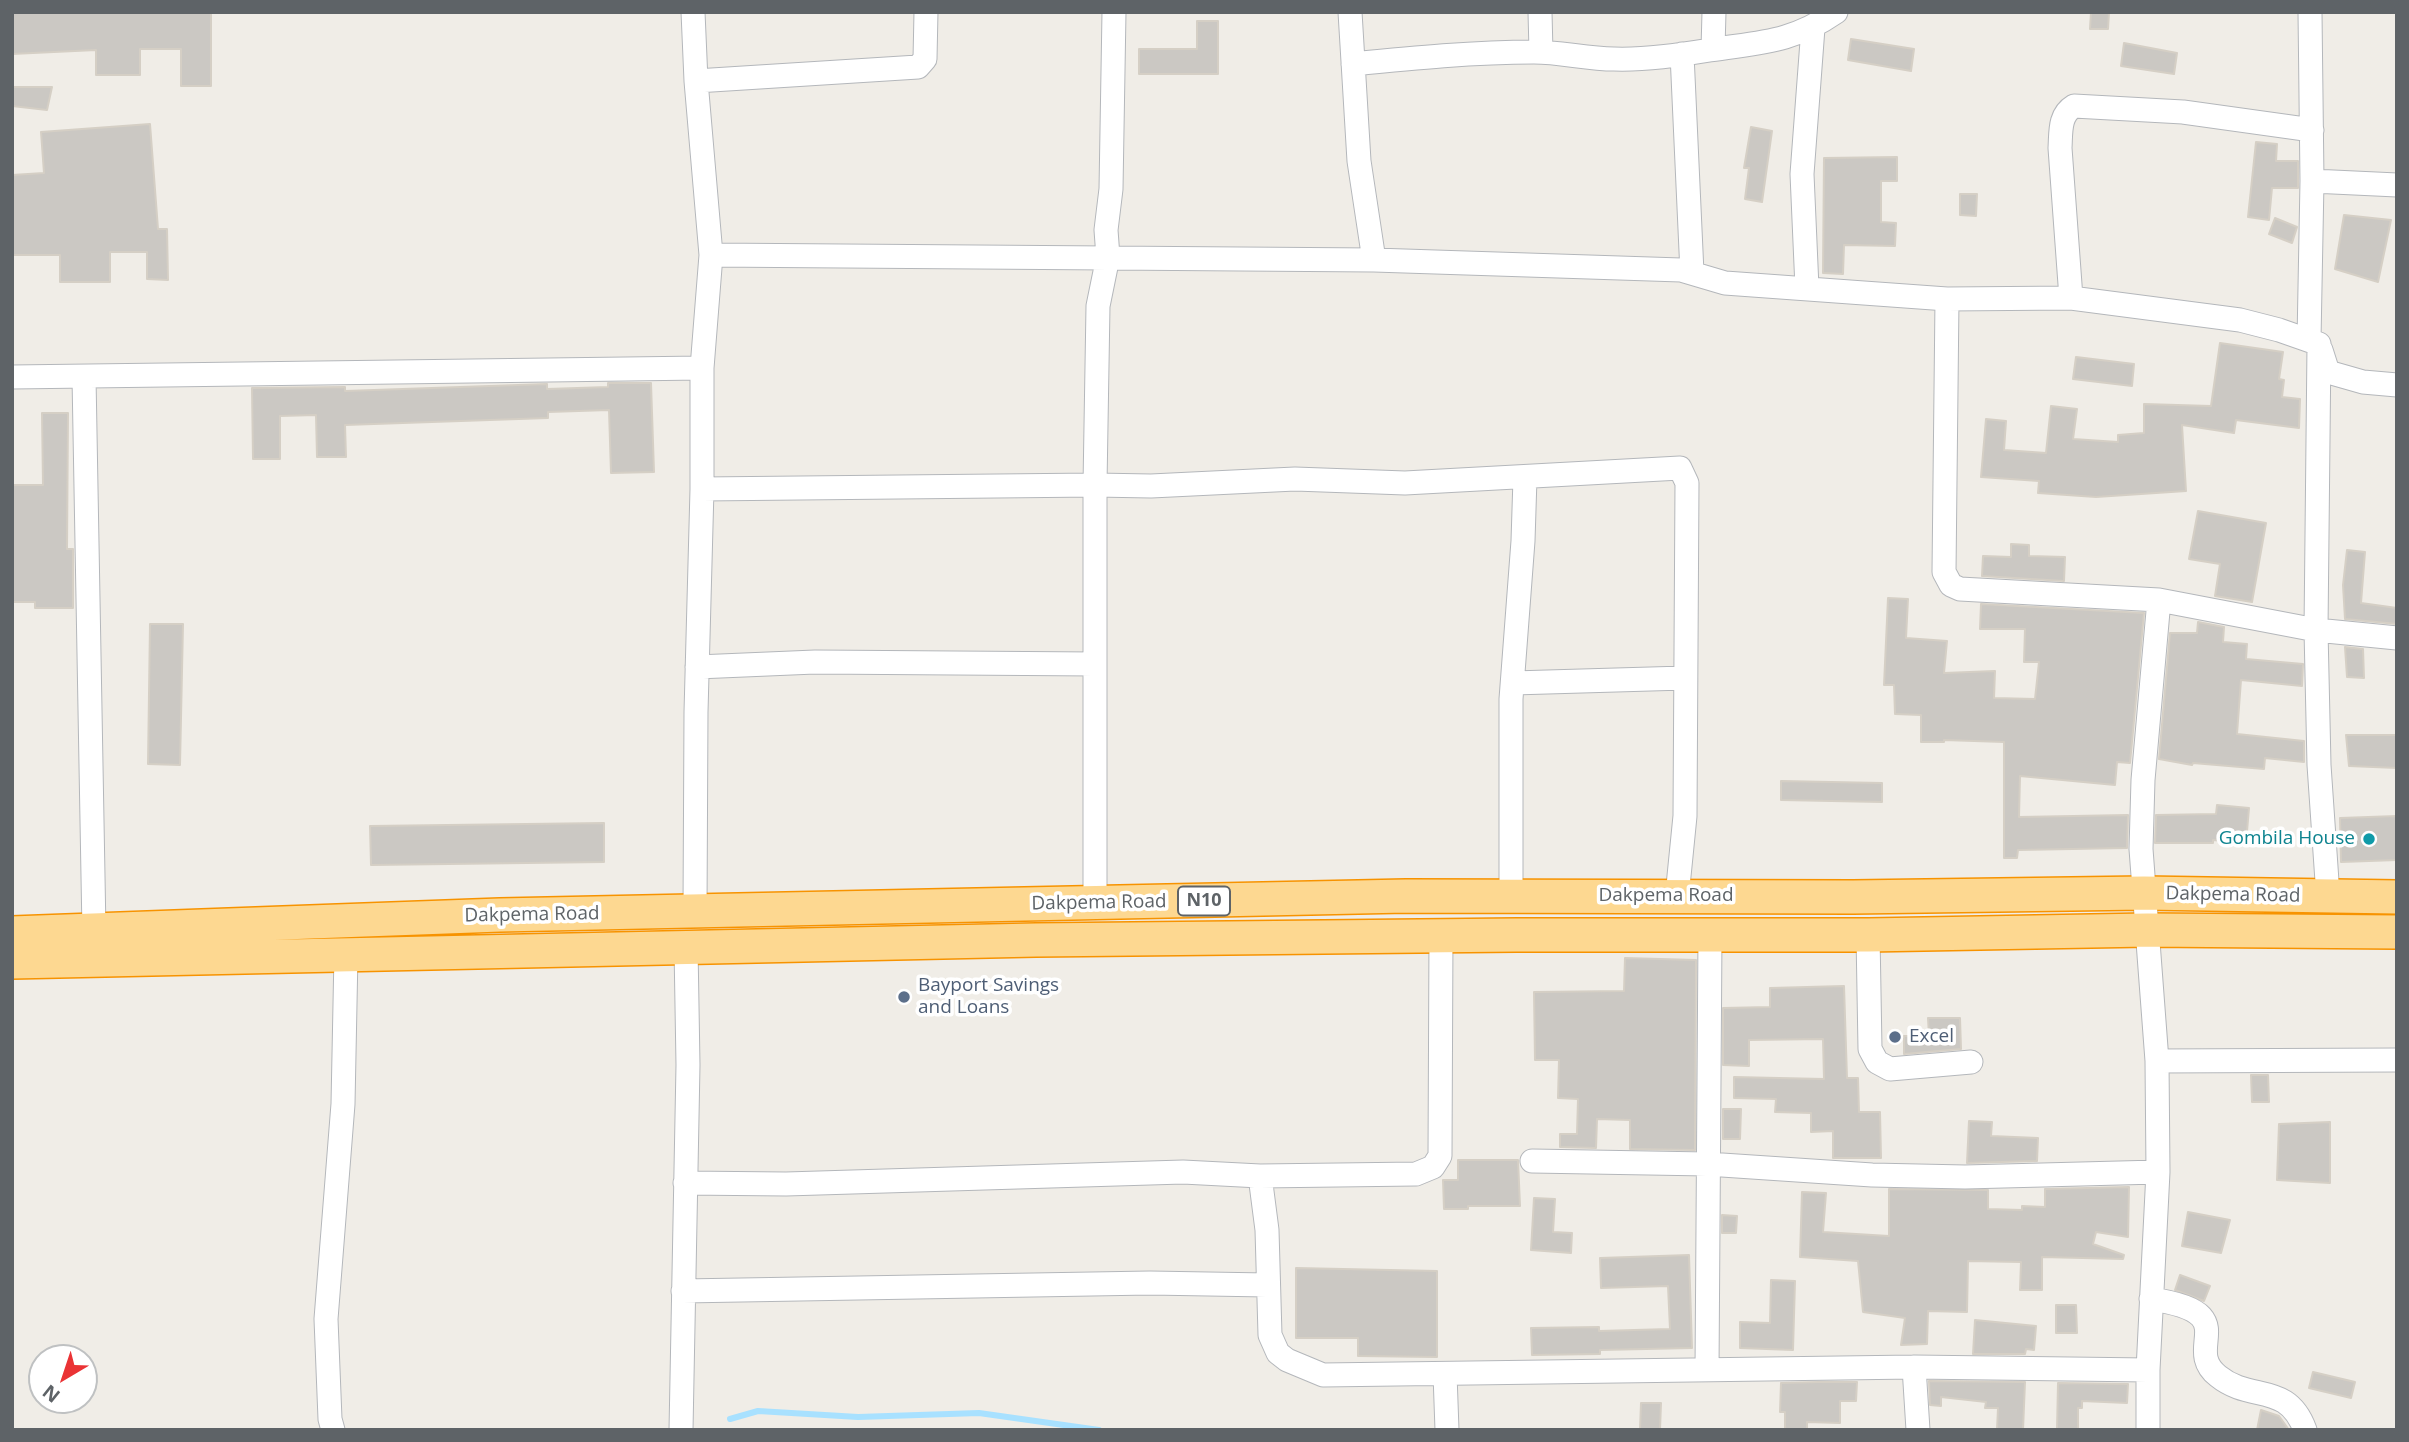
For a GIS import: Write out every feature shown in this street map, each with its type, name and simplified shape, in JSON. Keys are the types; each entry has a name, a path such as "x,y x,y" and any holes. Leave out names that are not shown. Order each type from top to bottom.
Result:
{"highway":[{"name":"Dakpema Road","path":"12,933 500,915 1511,895 2144,893 2397,897"},
{"name":"Dakpema Road","path":"12,962 1023,940 1441,935 1868,935 2147,930 2397,932"}],"street":[{"path":"693,12 696,81 711,255 702,368 695,911"},
{"path":"696,81 918,67 925,59 926,12"},
{"path":"1095,904 1095,485 1098,306 1108,257 1106,230 1111,190 1115,12"},
{"path":"1350,12 1359,161 1374,260"},
{"path":"1540,12 1541,52"},
{"path":"1713,49 1714,12"},
{"path":"1353,64 1541,52 1618,60 1682,54 1770,42 1813,27 1836,12"},
{"path":"2310,12 2312,181 2309,340 2319,344"},
{"path":"1807,288 1802,174 1813,27"},
{"path":"1682,54 1692,273"},
{"path":"2071,298 2060,148 2062,123 2067,110 2074,106 2183,112 2312,130"},
{"path":"2312,181 2397,185"},
{"path":"711,255 1374,260 1681,270 1724,283 1947,299 2071,298 2240,320 2319,344"},
{"path":"1947,299 1944,572 1948,581 1960,589 2159,600 2316,630 2397,638"},
{"path":"2319,344 2328,372 2363,382 2397,385"},
{"path":"2319,344 2316,630 2319,765 2328,896"},
{"path":"12,377 702,368"},
{"path":"84,377 94,931"},
{"path":"702,489 1152,486 1295,479 1405,483 1680,468 1687,483 1685,816 1677,896"},
{"path":"1511,895 1513,683 1525,478"},
{"path":"2148,1430 2148,1370 2158,1172 2157,1061 2141,849 2143,780 2159,600"},
{"path":"697,667 829,662 1095,664"},
{"path":"1513,683 1685,678"},
{"path":"685,1183 786,1184 1183,1172 1260,1176 1416,1174 1433,1167 1440,1156 1441,935"},
{"path":"1707,1370 1710,935"},
{"path":"1868,935 1870,1049 1877,1062 1890,1069 1972,1062"},
{"path":"681,1430 688,1065 686,947"},
{"path":"334,1430 330,1419 326,1319 343,1104 346,954"},
{"path":"2157,1061 2397,1060"},
{"path":"1532,1161 1707,1164 1872,1175 1965,1177 2158,1172"},
{"path":"1260,1176 1267,1230 1269,1335 1278,1353 1297,1365 1323,1375 1914,1367 2148,1370"},
{"path":"683,1291 1150,1283 1267,1285"},
{"path":"2151,1299 2182,1305 2202,1315 2206,1325 2206,1356 2215,1374 2233,1385 2281,1398 2298,1414 2305,1430"},
{"path":"1914,1367 1918,1430"},
{"path":"1445,1374 1447,1430"}],"building":[{"path":"12,12 211,12 211,86 181,86 181,49 140,49 140,75 96,75 96,50 12,54"},
{"path":"2091,12 2109,12 2108,29 2090,29"},
{"path":"1197,21 1218,21 1218,74 1139,74 1139,49 1197,49"},
{"path":"1851,39 1914,49 1911,71 1848,60"},
{"path":"2124,43 2177,53 2174,74 2121,66"},
{"path":"12,87 52,87 47,110 12,106"},
{"path":"150,124 158,229 167,229 168,280 147,279 147,252 110,252 110,282 60,282 60,255 12,255 12,175 44,173 41,132"},
{"path":"1751,127 1772,131 1762,202 1745,199 1749,168 1744,168"},
{"path":"2256,142 2277,144 2276,161 2298,161 2298,188 2272,188 2269,220 2248,217"},
{"path":"1897,157 1897,181 1881,181 1881,222 1896,223 1895,246 1844,245 1843,274 1823,273 1824,158"},
{"path":"1960,194 1977,194 1976,216 1960,215"},
{"path":"2344,215 2391,220 2378,282 2335,269"},
{"path":"2275,218 2297,227 2292,243 2269,234"},
{"path":"2220,343 2283,352 2279,379 2284,380 2282,397 2300,399 2299,428 2236,420 2234,433 2182,425 2186,491 2096,497 2038,493 2039,481 1981,477 1986,419 2006,421 2004,450 2046,453 2051,406 2077,409 2073,439 2118,442 2118,435 2144,433 2144,404 2211,406"},
{"path":"2076,357 2134,364 2132,386 2073,379"},
{"path":"608,383 651,383 654,472 611,473 609,410 548,412 548,418 345,425 346,457 317,457 316,415 280,416 280,459 253,459 252,388 345,387 345,391 547,384 547,389 608,387"},
{"path":"42,413 68,413 67,549 73,549 73,608 35,608 35,602 12,602 12,485 43,485"},
{"path":"2198,511 2266,523 2252,602 2215,596 2220,564 2189,559"},
{"path":"2011,544 2029,545 2029,556 2065,557 2064,581 1982,576 1983,556 2011,557"},
{"path":"2347,550 2365,552 2361,603 2397,608 2397,624 2345,619 2343,585"},
{"path":"1888,598 1908,599 1906,638 1947,641 1944,673 1995,671 1994,698 2035,699 2039,662 2024,662 2025,629 1980,629 1981,604 2144,613 2130,763 2117,762 2115,785 2020,776 2019,817 2128,815 2127,848 2018,850 2017,858 2004,858 2004,742 1921,742 1921,715 1895,714 1894,685 1884,685"},
{"path":"2198,622 2224,627 2223,642 2247,644 2246,659 2303,664 2302,686 2241,680 2237,734 2304,741 2304,762 2265,758 2264,769 2192,765 2159,759 2170,633 2197,633"},
{"path":"150,624 183,624 180,765 148,764"},
{"path":"2345,647 2363,649 2364,678 2347,677"},
{"path":"2346,735 2397,735 2397,768 2349,766"},
{"path":"1781,781 1882,783 1882,802 1781,800"},
{"path":"2217,805 2249,808 2246,843 2213,840 2213,843 2155,843 2156,815 2216,814"},
{"name":"Gombila House","path":"2397,816 2397,860 2341,862 2340,818"},
{"path":"604,823 604,862 371,865 370,826"},
{"path":"1625,958 1696,960 1695,1150 1630,1149 1630,1120 1597,1119 1596,1148 1560,1147 1560,1134 1577,1134 1578,1099 1558,1098 1559,1060 1535,1060 1534,992 1624,991"},
{"path":"1844,986 1847,1078 1858,1078 1859,1112 1880,1112 1881,1158 1833,1158 1833,1131 1811,1132 1811,1113 1775,1112 1776,1099 1734,1098 1734,1077 1824,1079 1823,1039 1749,1040 1749,1066 1723,1065 1723,1008 1770,1007 1770,988"},
{"path":"1928,1018 1960,1018 1961,1049 1904,1054 1904,1036 1929,1036"},
{"path":"2251,1075 2268,1075 2269,1102 2252,1102"},
{"path":"1723,1109 1741,1109 1740,1139 1723,1139"},
{"path":"1969,1121 1992,1122 1991,1136 2038,1138 2037,1161 1967,1163"},
{"path":"2330,1122 2330,1183 2277,1180 2279,1124"},
{"path":"1458,1160 1518,1160 1520,1206 1444,1209 1443,1180 1458,1180"},
{"path":"2129,1187 2128,1237 2096,1232 2093,1244 2124,1255 2123,1259 2042,1257 2042,1290 2020,1290 2021,1262 1968,1261 1967,1312 1928,1311 1927,1344 1901,1345 1905,1318 1863,1312 1858,1261 1800,1257 1802,1192 1826,1193 1823,1232 1889,1236 1889,1189 1988,1190 1988,1209 2022,1210 2022,1206 2045,1207 2045,1189"},
{"path":"1534,1198 1555,1199 1553,1232 1572,1233 1571,1253 1531,1250"},
{"path":"2188,1212 2230,1220 2221,1253 2182,1246"},
{"path":"1722,1215 1737,1216 1736,1233 1722,1233"},
{"path":"1689,1255 1692,1348 1532,1355 1531,1328 1599,1327 1599,1331 1670,1329 1668,1286 1601,1288 1600,1258"},
{"path":"1296,1268 1437,1271 1437,1357 1358,1356 1358,1338 1296,1338"},
{"path":"2180,1275 2210,1286 2204,1301 2175,1290"},
{"path":"1771,1280 1795,1281 1793,1350 1740,1348 1740,1322 1770,1323"},
{"path":"2056,1305 2076,1305 2077,1333 2056,1333"},
{"path":"1975,1320 2036,1326 2034,1350 2026,1349 2025,1354 1973,1354"},
{"path":"2313,1372 2355,1382 2351,1398 2309,1388"},
{"path":"1929,1381 2025,1382 2023,1430 1997,1430 1998,1408 1985,1408 1986,1402 1941,1397 1941,1406 1930,1405"},
{"path":"1857,1382 1856,1401 1840,1401 1840,1423 1807,1422 1807,1430 1785,1430 1785,1412 1780,1412 1781,1383"},
{"path":"2058,1383 2128,1384 2127,1403 2082,1401 2082,1408 2078,1408 2078,1430 2057,1430"},
{"path":"1641,1403 1661,1403 1660,1430 1640,1430"},
{"path":"2261,1410 2279,1416 2289,1430 2257,1430"}],"waterway":[{"path":"730,1419 758,1411 858,1417 979,1413 1099,1430"}],"place":[{"name":"Gombila House","path":"2369,839"},
{"name":"Bayport Savings and Loans","path":"904,997"},
{"name":"Excel","path":"1895,1037"}]}
